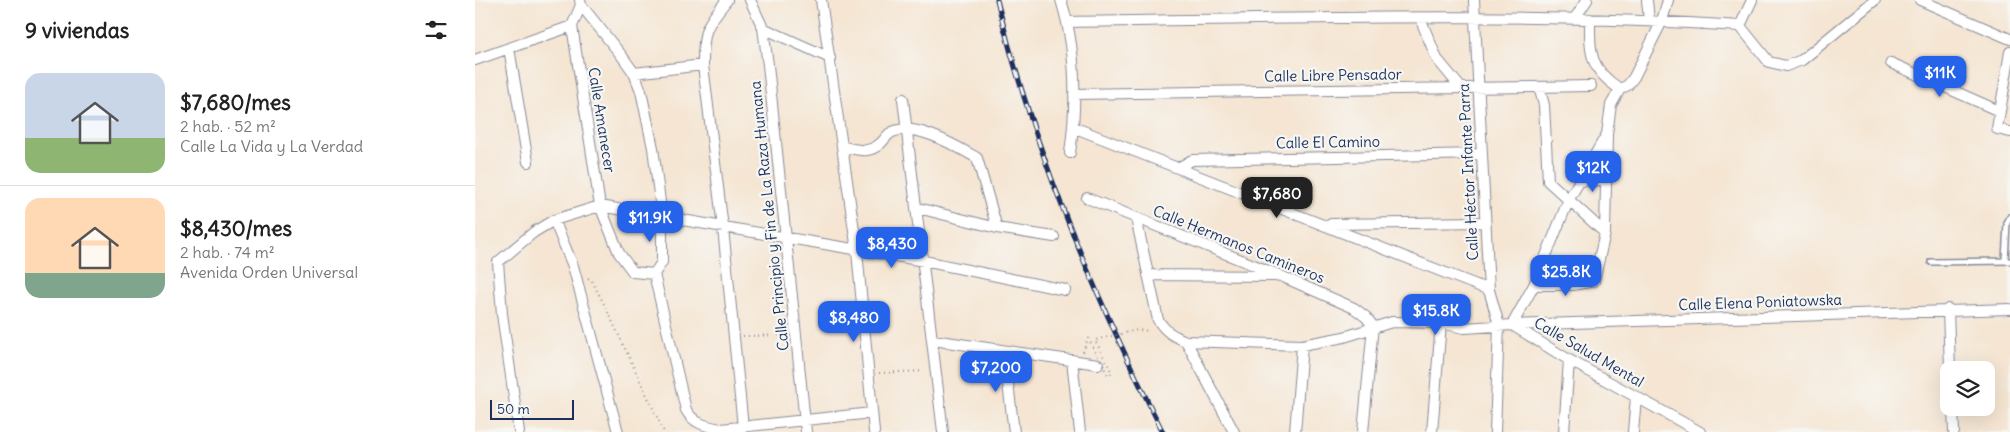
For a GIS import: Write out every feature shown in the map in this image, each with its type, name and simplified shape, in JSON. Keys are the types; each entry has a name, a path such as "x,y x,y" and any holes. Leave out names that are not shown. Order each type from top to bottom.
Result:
{"street":[{"path":"727,0 707,25 703,44 703,65 723,228 743,427"},
{"name":"Calle Principio y Fin de La Raza Humana","path":"750,0 763,28 788,239 806,432"},
{"path":"821,0 844,147 857,251 874,432"},
{"path":"1061,0 1068,22 1074,94 1070,153"},
{"name":"Calle Héctor Infante Parra","path":"1474,0 1489,290 1499,325 1495,432"},
{"path":"1647,0 1649,21"},
{"path":"1534,285 1573,284 1594,281 1605,233 1607,134 1611,105 1620,89 1628,85 1635,77 1661,22 1668,0"},
{"path":"1740,26 1752,0"},
{"path":"1068,22 1475,17 1575,18 1740,26 1769,62 1786,66 1802,60 1875,0"},
{"path":"1921,0 2010,39"},
{"path":"1575,18 1587,1"},
{"path":"475,60 572,26 581,2"},
{"path":"581,2 634,73 641,91 653,148 662,217 662,262 653,274 687,410 691,418 698,423 721,429 804,418 872,413"},
{"path":"1420,18 1437,58 1461,88"},
{"path":"1590,19 1590,54 1597,69 1620,89"},
{"name":"Calle Amanecer","path":"572,26 600,206 619,252 633,272 653,274"},
{"path":"763,28 830,58"},
{"path":"509,48 528,162"},
{"path":"2010,57 1997,129 2010,132"},
{"path":"1891,63 1999,111"},
{"path":"634,73 703,65"},
{"name":"Calle Libre Pensador","path":"1074,94 1591,86"},
{"path":"1539,87 1544,105 1549,181 1605,233"},
{"path":"903,99 918,208 943,432"},
{"path":"1073,127 1325,224 1489,290"},
{"path":"844,147 862,151 872,150 889,134 907,130 942,138 977,158 997,228"},
{"path":"1512,325 1534,285 1569,198 1607,134"},
{"name":"Calle El Camino","path":"1178,168 1192,160 1481,154"},
{"path":"1579,181 1607,180"},
{"name":"Calle Hermanos Camineros","path":"1087,198 1281,276 1354,308 1366,316 1373,326"},
{"path":"519,432 502,314 498,262 534,232 554,220 600,206 857,251 924,260 1065,290"},
{"path":"918,208 997,228 1054,237"},
{"path":"1137,218 1148,275 1281,276"},
{"path":"554,220 573,266 618,432"},
{"path":"1325,224 1484,222"},
{"name":"Calle Salud Mental","path":"1148,275 1158,320 1164,329 1173,336 1186,341 1302,345 1344,337 1373,326 1391,322 1441,323 1464,328 1512,325 1569,360 1699,432"},
{"name":"Calle Elena Poniatowska","path":"1512,325 2010,309"},
{"path":"1948,310 1950,361"},
{"path":"1432,432 1441,323"},
{"path":"1363,432 1373,326"},
{"path":"933,340 1098,364"},
{"path":"1186,341 1234,432"},
{"path":"1295,432 1302,345"},
{"path":"1004,351 1014,432"},
{"path":"1564,432 1569,360"},
{"path":"1076,361 1082,430"},
{"path":"1633,432 1636,397"},
{"path":"1953,416 1954,432"}],"lane":[{"path":"1931,262 2007,262 2007,224 2010,218"}],"path":[{"path":"573,266 592,281 664,432"},
{"path":"1076,361 1088,338 1108,375 1112,373 1095,340 1137,330 1150,331"},
{"path":"734,336 796,335"},
{"path":"869,374 936,371"}],"railway":[{"path":"997,0 1012,57 1047,167 1089,274 1163,432"}]}
